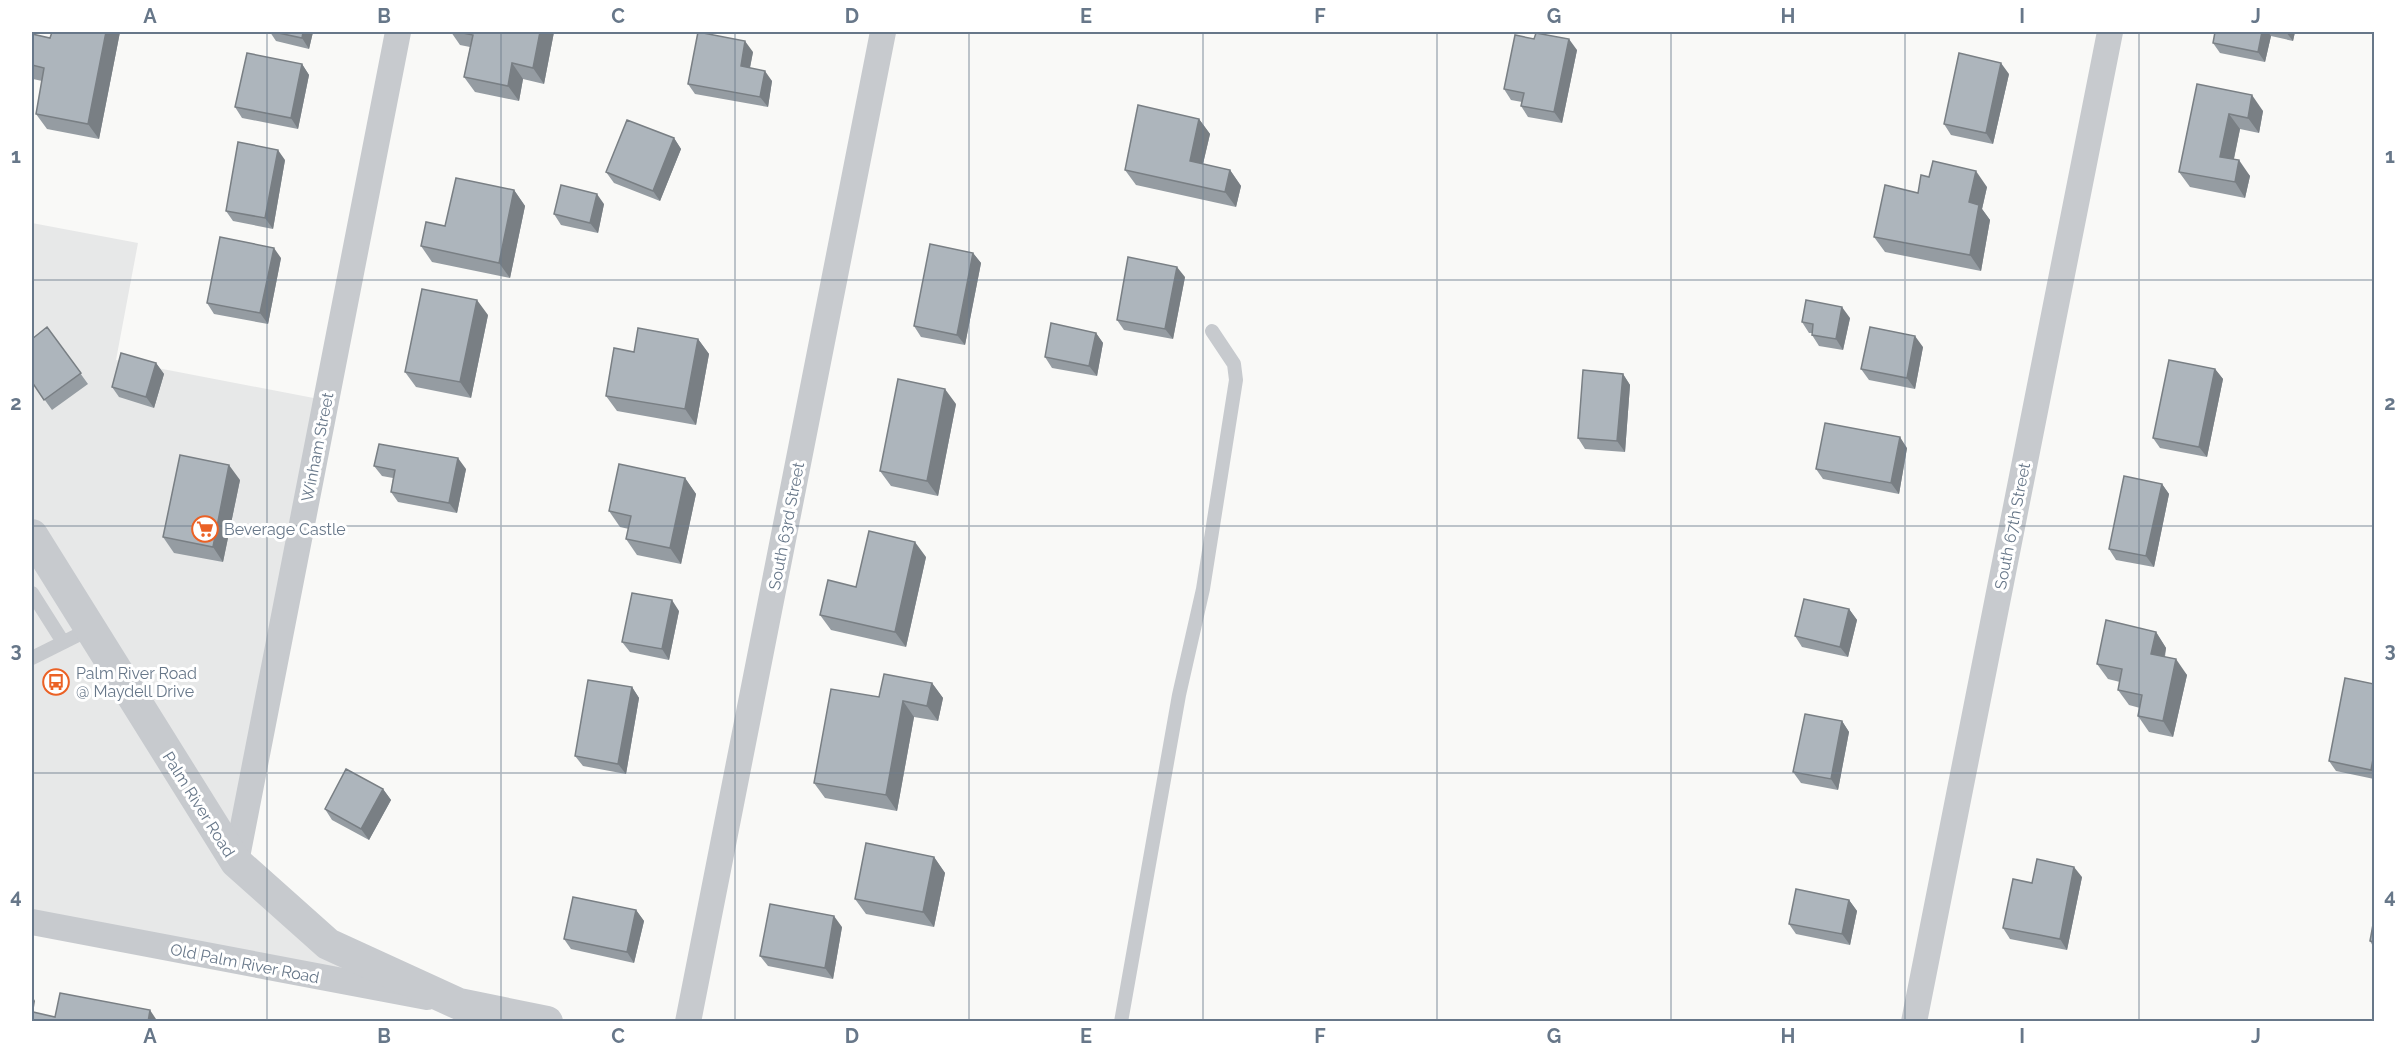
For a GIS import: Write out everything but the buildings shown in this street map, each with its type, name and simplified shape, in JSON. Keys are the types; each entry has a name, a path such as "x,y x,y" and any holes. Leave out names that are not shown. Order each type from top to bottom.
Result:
{"street":[{"name":"Winham Street","path":"236,862 398,32"},
{"name":"South 63rd Street","path":"688,1022 884,32"},
{"name":"South 67th Street","path":"1914,1022 2110,32"},
{"name":"Palm River Road","path":"32,535 236,862 328,944 459,1004 547,1022"},
{"name":"Old Palm River Road","path":"32,922 459,1004"}],"lane":[{"path":"1121,1022 1179,695 1203,589 1236,380 1234,364 1212,331"},
{"path":"32,593 63,642"},
{"path":"32,657 90,629"}],"shaded area":[{"path":"32,223 138,243 116,360 324,400 233,852 32,529"},
{"path":"32,547 219,845 373,973 32,923"}],"place":[{"name":"Beverage Castle","path":"205,529"},
{"name":"Palm River Road @ Maydell Drive","path":"56,682"}]}
